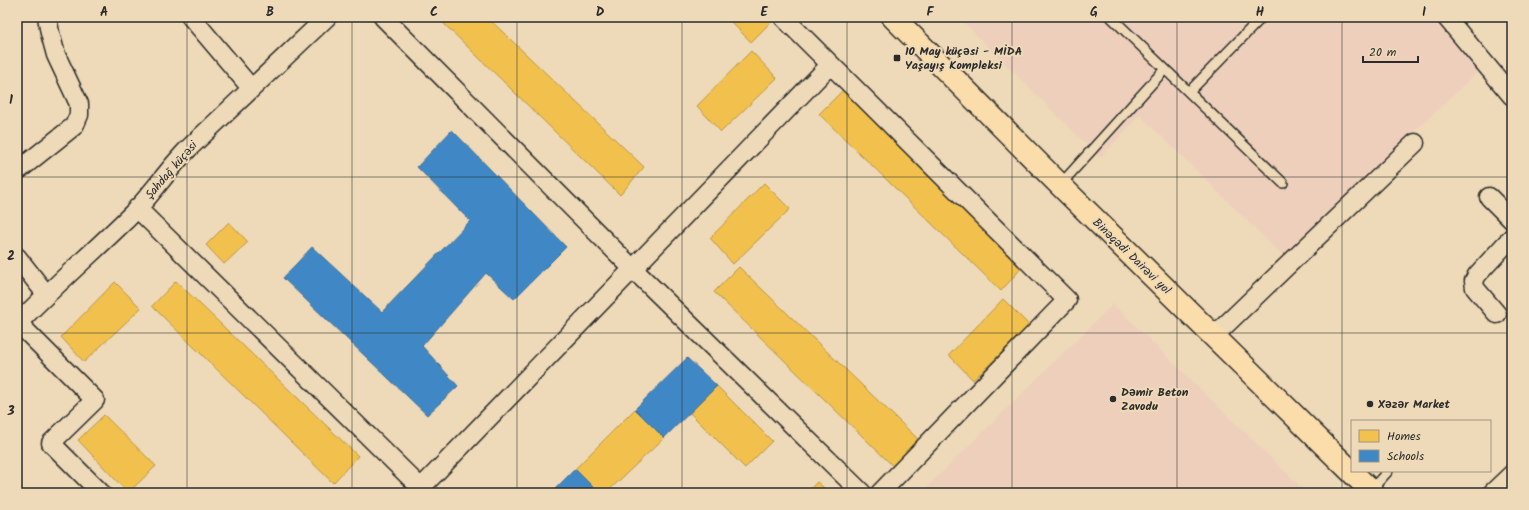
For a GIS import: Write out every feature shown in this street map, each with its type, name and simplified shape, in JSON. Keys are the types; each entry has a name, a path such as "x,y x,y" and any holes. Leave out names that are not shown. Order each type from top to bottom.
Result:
{"main road":[{"name":"Binəqədi Dairəvi yol","path":"893,17 1060,185 1351,471"},
{"name":"Binəqədi Dairəvi yol","path":"1352,472 1372,492"}],"street":[{"path":"20,170 74,126 79,115 79,104 56,55 47,17"},
{"path":"191,17 251,88"},
{"name":"Şahdağ küçəsi","path":"18,323 46,294 137,208 175,162 327,17"},
{"path":"383,17 632,268 862,493"},
{"path":"783,17 1067,300 880,493"},
{"path":"1446,17 1512,96"},
{"path":"137,208 421,491 632,268 830,65"},
{"path":"1214,336 1415,143"},
{"path":"1489,197 1512,220"},
{"path":"1497,314 1476,288 1474,281 1477,274 1512,237"},
{"path":"17,257 46,294"},
{"path":"18,323 96,400 51,443 100,493"},
{"path":"1496,492 1512,474"}],"lane":[{"path":"1112,17 1282,183"},
{"path":"1189,92 1262,17"},
{"path":"1060,185 1165,69"},
{"path":"1372,492 1387,472"}],"shaded area":[{"path":"958,17 1436,17 1480,70 1282,255 1140,115 1100,158"},
{"name":"Dəmir Beton Zavodu","path":"1113,304 1307,493 921,493"}],"building: Homes":[{"path":"438,17 487,17 644,167 620,195"},
{"path":"726,17 776,17 751,42"},
{"path":"751,51 777,78 721,132 697,106"},
{"path":"844,89 1025,264 1001,291 819,114"},
{"path":"764,183 790,209 733,264 710,238"},
{"path":"229,222 248,242 224,264 206,245"},
{"path":"739,267 920,441 896,469 714,292"},
{"path":"176,281 358,456 333,483 152,306"},
{"path":"115,282 141,308 84,362 61,337"},
{"path":"1003,299 1030,326 973,380 949,355"},
{"path":"717,386 772,441 745,468 690,413"},
{"path":"635,409 664,438 606,493 599,493 575,469"},
{"path":"104,415 156,466 128,493 78,440"},
{"path":"817,482 830,493 806,493"}],"building: Schools":[{"path":"452,130 566,247 514,299 486,273 422,346 458,386 427,415 283,278 312,247 382,312 470,221 417,167"},
{"path":"687,358 717,386 664,438 635,409"},
{"path":"575,469 599,493 551,493"}],"place":[{"name":"10 May küçəsi - MİDA Yaşayış Kompleksi","path":"897,58"},
{"name":"Dəmir Beton Zavodu","path":"1113,399"},
{"name":"Xəzər Market","path":"1370,404"}]}
